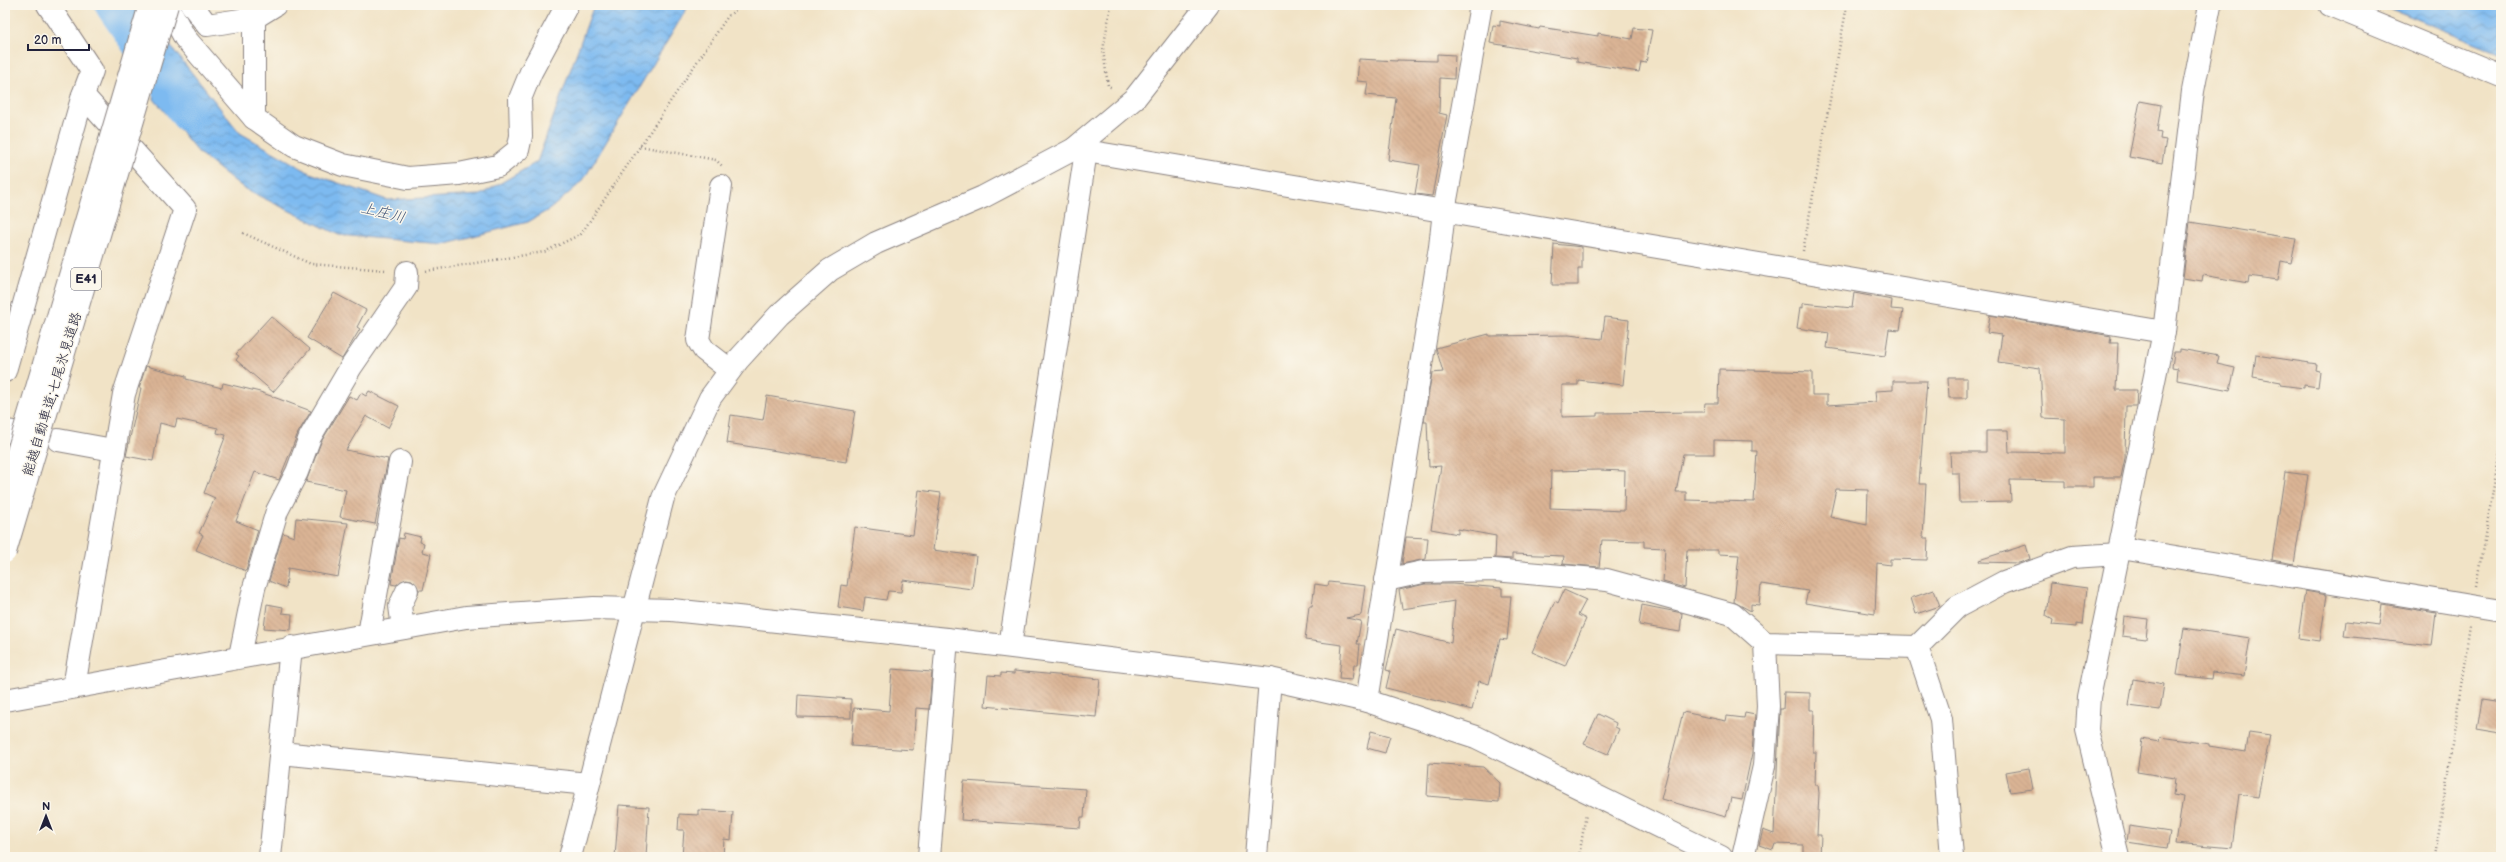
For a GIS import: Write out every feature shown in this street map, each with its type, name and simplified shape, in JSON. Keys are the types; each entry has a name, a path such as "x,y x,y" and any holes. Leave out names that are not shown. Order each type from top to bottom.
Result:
{"main road":[{"path":"5,371 83,95 92,71 48,5"},
{"name":"能越自動車道;七尾氷見道路","path":"5,496 150,5"},
{"path":"167,5 185,38 254,118 294,146 343,165 408,178 459,174 498,166 518,150 521,136 520,99 531,72 567,5"},
{"name":"能越自動車道;七尾氷見道路","path":"5,552 167,5"},
{"path":"192,5 207,25 254,18 275,5"},
{"path":"570,857 588,784 636,608 663,498 710,398 730,370 779,315 830,270 876,243 983,197 1080,150 1135,98 1208,5"},
{"path":"1367,701 1439,254 1444,211 1481,5"},
{"path":"2118,857 2087,730 2089,697 2164,332 2193,90 2210,5"},
{"path":"2330,5 2501,76"},
{"path":"254,18 254,118"},
{"path":"74,687 113,450 124,394 184,210 83,95"},
{"path":"1080,150 2164,332"},
{"path":"1010,646 1080,150"},
{"path":"721,186 698,340 704,350 730,370"},
{"path":"240,656 254,588 277,511 297,472 310,437 351,367 406,287 407,272"},
{"path":"58,440 113,450"},
{"path":"369,634 400,462"},
{"path":"1386,580 1423,572 1494,570 1607,580 1732,614 1765,643 1917,647 1957,607 2004,582 2072,557 2120,551 2472,608 2501,611"},
{"path":"403,628 400,606 407,591"},
{"path":"5,700 240,656 466,617 636,608 947,638 1270,679 1367,701 1476,737 1590,791 1721,857"},
{"path":"929,857 947,638"},
{"path":"1743,857 1764,766 1768,706 1765,643"},
{"path":"270,857 291,647"},
{"path":"1917,647 1942,719 1952,857"},
{"path":"1256,857 1270,679"},
{"path":"281,753 588,784"}],"path":[{"path":"243,233 311,264 415,273 544,252 581,234 728,16 742,5"},
{"path":"1111,5 1103,50 1108,86 1135,98"},
{"path":"1800,271 1847,5"},
{"path":"640,146 716,160 721,164 723,171 721,186"},
{"path":"2435,857 2472,608 2501,446"},
{"path":"1579,857 1590,791"}],"water":[{"path":"594,5 689,5 582,182 550,209 528,222 442,244 339,235 245,189 199,153 154,99 168,43 240,133 310,173 387,200 480,195 537,162"},
{"path":"2382,5 2501,5 2501,53"}],"building":[{"path":"1500,21 1539,29 1540,27 1598,36 1598,33 1632,39 1634,28 1652,30 1646,63 1641,62 1639,72 1577,62 1577,58 1490,43 1493,25 1500,26"},
{"path":"1437,54 1455,55 1454,79 1440,78 1439,113 1447,115 1432,196 1415,194 1420,165 1388,160 1396,98 1366,95 1368,82 1357,81 1359,59 1437,61"},
{"path":"2140,101 2161,105 2157,132 2161,133 2160,139 2166,140 2162,163 2129,157"},
{"path":"2190,222 2296,239 2291,263 2281,261 2278,280 2249,276 2248,283 2203,275 2202,281 2183,278"},
{"path":"1554,244 1582,247 1582,269 1578,269 1578,285 1552,285"},
{"path":"334,293 366,310 357,327 360,329 342,359 307,338"},
{"path":"1854,293 1892,300 1891,309 1903,310 1900,330 1889,329 1885,356 1827,348 1829,333 1797,328 1800,307 1803,308 1803,303 1852,308"},
{"path":"1990,315 2111,336 2110,343 2118,343 2116,390 2137,390 2136,406 2126,406 2125,458 2121,477 2093,477 2093,487 2065,487 2065,481 2010,480 2011,502 1960,503 1959,473 1951,473 1950,452 1986,452 1986,431 2008,431 2009,452 2065,453 2065,419 2043,418 2040,368 1998,362 2002,335 1987,333"},
{"path":"271,316 310,349 273,392 236,360 239,356 236,354"},
{"path":"1605,317 1629,320 1623,385 1578,380 1578,385 1562,385 1562,417 1597,416 1597,413 1704,412 1705,403 1718,403 1719,369 1812,372 1812,395 1827,395 1827,405 1876,402 1875,391 1893,390 1893,381 1927,381 1919,484 1926,484 1923,538 1928,538 1927,560 1890,559 1890,565 1877,563 1875,614 1805,603 1808,591 1761,584 1759,605 1751,604 1751,611 1734,602 1739,555 1718,554 1718,550 1687,550 1685,588 1663,582 1665,548 1644,547 1644,541 1602,540 1599,567 1563,564 1564,556 1512,554 1512,559 1495,558 1496,536 1458,529 1458,534 1431,529 1441,466 1429,467 1427,422 1424,422 1432,373 1443,372 1436,348 1489,334 1489,336 1569,335 1602,339","holes":["1714,440 1752,441 1752,451 1757,451 1754,502 1686,500 1686,492 1676,492 1683,454 1714,454","1551,471 1625,471 1624,511 1550,508","1836,489 1868,490 1867,525 1830,517"]},
{"path":"2180,349 2219,356 2217,364 2235,368 2230,390 2177,380 2178,368 2172,367 2174,352 2180,352"},
{"path":"2256,355 2317,364 2316,370 2320,371 2318,387 2304,385 2304,388 2280,385 2281,382 2253,377"},
{"path":"146,366 186,376 186,379 222,388 223,383 260,392 311,411 298,433 279,480 255,472 236,521 258,530 246,571 196,550 203,535 199,533 215,498 204,493 226,435 217,433 218,428 177,419 175,427 160,423 153,461 126,456 141,388 139,388"},
{"path":"1948,378 1967,378 1967,398 1949,398"},
{"path":"369,391 399,406 388,428 366,416 346,450 388,459 375,524 340,517 346,490 306,482 321,442 349,396 357,400 361,393 366,396"},
{"path":"767,396 855,411 846,462 727,443 731,415 763,420"},
{"path":"2285,472 2308,475 2294,564 2272,560"},
{"path":"919,490 941,493 933,550 976,556 972,589 903,580 901,592 888,591 886,600 865,597 863,611 838,607 841,585 847,586 855,527 913,535"},
{"path":"296,518 348,523 338,577 288,568 286,588 269,581 283,533 294,537"},
{"path":"404,533 421,537 420,542 424,543 422,552 431,554 423,590 419,590 412,580 406,579 396,585 391,584 399,538 403,539"},
{"path":"1406,537 1428,538 1426,559 1402,564"},
{"path":"2026,545 2030,559 2019,563 1980,562 1979,560"},
{"path":"1329,582 1365,586 1361,615 1346,618 1361,621 1357,644 1360,644 1358,665 1354,665 1352,680 1339,679 1342,645 1305,640 1309,606 1312,606 1315,584 1328,586"},
{"path":"2050,583 2087,588 2083,625 2077,624 2077,627 2052,625 2053,620 2046,616"},
{"path":"1425,584 1452,584 1502,588 1502,596 1511,596 1507,640 1500,639 1489,684 1479,681 1472,710 1386,688 1390,671 1386,670 1396,629 1451,643 1455,601 1402,609 1399,590"},
{"path":"1564,590 1586,600 1578,615 1586,619 1565,666 1532,652 1555,601 1558,603"},
{"path":"1934,590 1940,606 1916,614 1911,598"},
{"path":"2305,591 2327,595 2320,641 2298,638"},
{"path":"267,604 283,607 282,613 292,614 291,630 264,628"},
{"path":"2382,604 2436,613 2432,646 2344,636 2346,621 2379,625"},
{"path":"1642,605 1682,613 1680,632 1639,625"},
{"path":"2124,616 2148,619 2146,639 2122,636"},
{"path":"2184,628 2250,638 2244,676 2212,672 2211,679 2177,675"},
{"path":"892,669 932,672 929,709 916,708 913,750 851,746 854,708 889,711"},
{"path":"1014,671 1100,679 1096,717 985,706 988,675 1001,676 1001,673 1014,674"},
{"path":"2133,679 2164,684 2160,710 2129,706"},
{"path":"1784,692 1810,693 1810,710 1814,710 1813,752 1816,752 1815,785 1818,785 1819,793 1817,835 1821,835 1820,857 1803,857 1803,845 1775,844 1773,850 1759,845 1763,830 1774,834 1780,709 1783,709"},
{"path":"798,695 851,699 851,718 797,717"},
{"path":"2482,700 2501,703 2501,734 2477,730"},
{"path":"1683,712 1726,721 1727,716 1744,718 1745,713 1755,715 1752,753 1742,800 1731,798 1726,817 1661,799"},
{"path":"1598,714 1616,723 1615,727 1619,729 1608,754 1584,744"},
{"path":"1371,731 1390,736 1385,753 1367,748"},
{"path":"2249,732 2270,735 2258,797 2239,794 2232,848 2176,843 2183,797 2173,795 2175,778 2137,772 2142,739 2159,742 2160,737 2209,744 2209,746 2246,752"},
{"path":"1429,763 1483,767 1500,783 1499,802 1427,796"},
{"path":"2029,768 2033,789 2010,792 2006,772"},
{"path":"964,781 1086,789 1084,817 1081,817 1080,828 961,820"},
{"path":"619,805 649,807 646,857 615,857"},
{"path":"698,810 733,812 731,840 724,839 723,857 682,857 684,830 678,830 679,814 698,815"},
{"path":"2129,826 2170,832 2167,848 2127,842"}],"waterway":[{"name":"上庄川","path":"113,5 188,114"}]}
